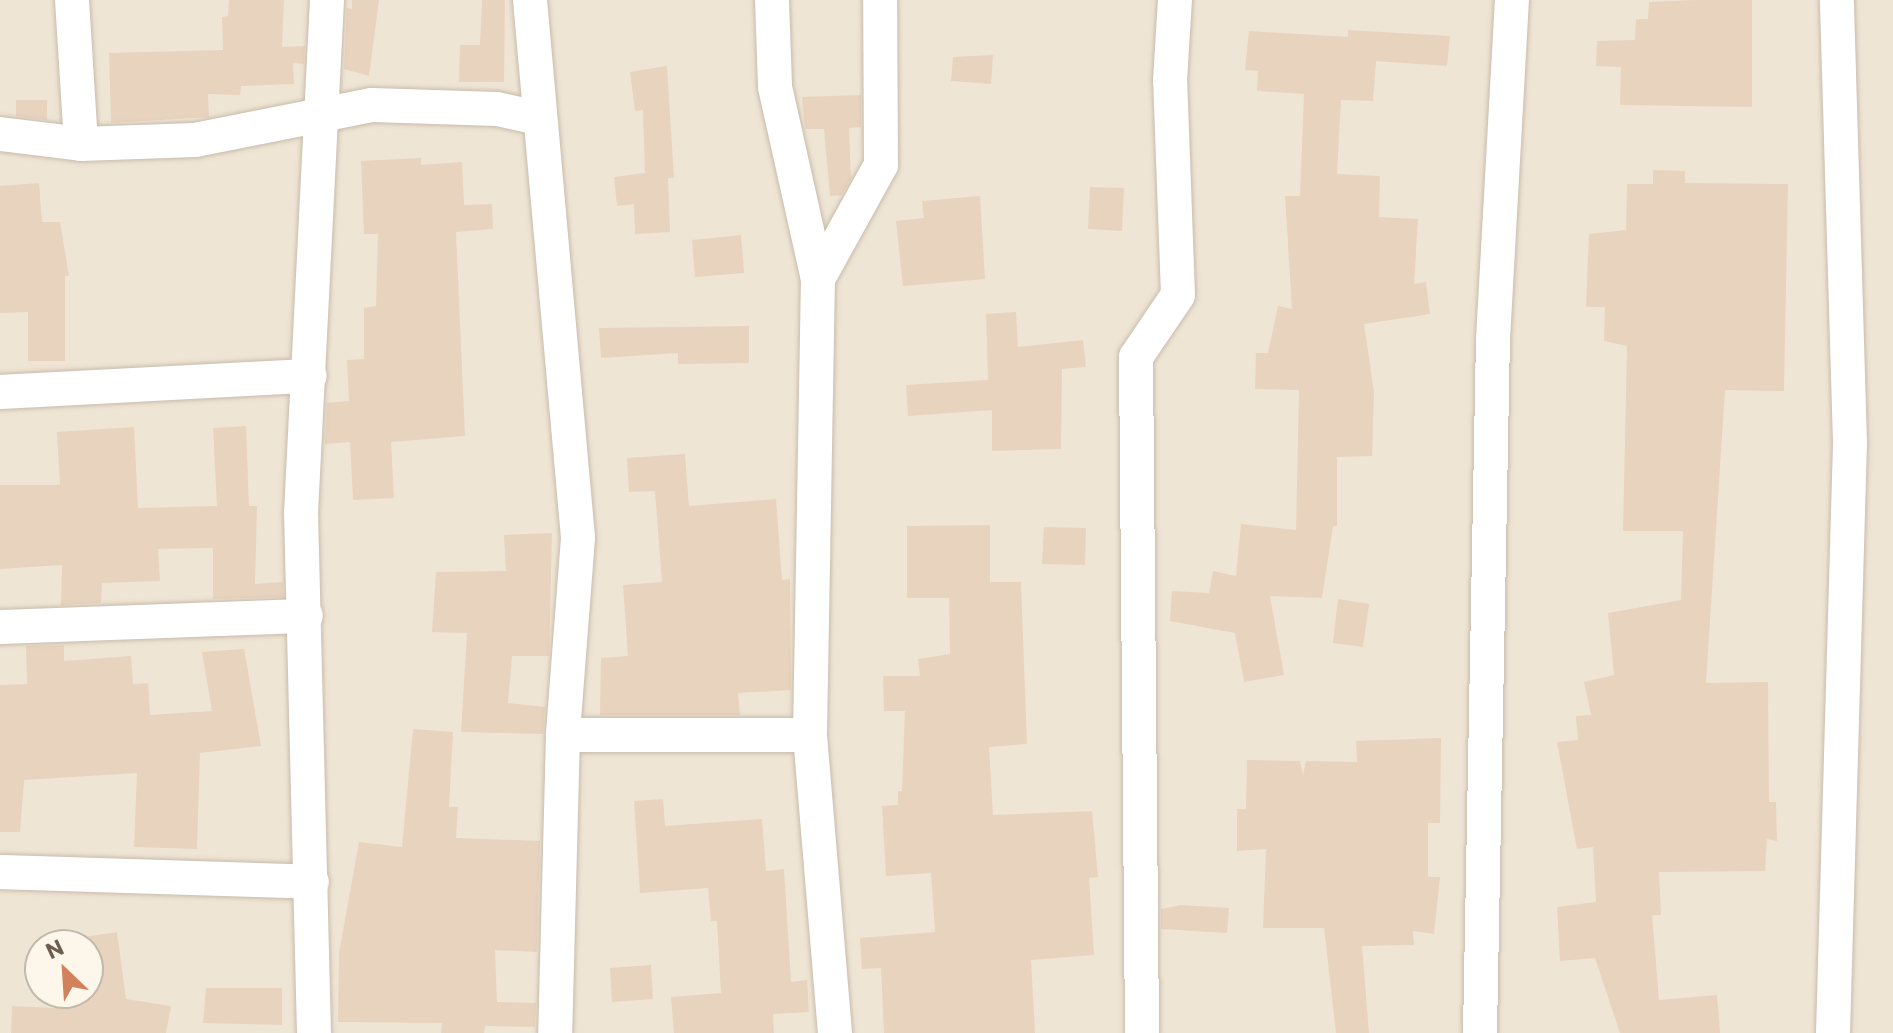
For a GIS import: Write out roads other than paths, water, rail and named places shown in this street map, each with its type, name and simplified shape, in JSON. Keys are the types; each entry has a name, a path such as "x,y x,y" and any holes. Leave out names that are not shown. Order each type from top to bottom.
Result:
{"street":[{"path":"72,0 81,144"},
{"path":"314,1033 306,616 301,513 327,0"},
{"path":"530,0 578,538 563,735 555,1033"},
{"path":"772,0 775,87 818,279 810,735 835,1033"},
{"path":"818,279 881,165 880,0"},
{"path":"1142,1033 1136,357 1178,295 1170,81 1175,0"},
{"path":"1480,1033 1493,339 1512,0"},
{"path":"1833,1033 1850,443 1837,0"},
{"path":"0,134 81,144 195,140 372,105 497,109 539,118"},
{"path":"0,392 310,376"},
{"path":"0,627 306,616"},
{"path":"563,735 810,735"},
{"path":"0,872 312,882"}]}
